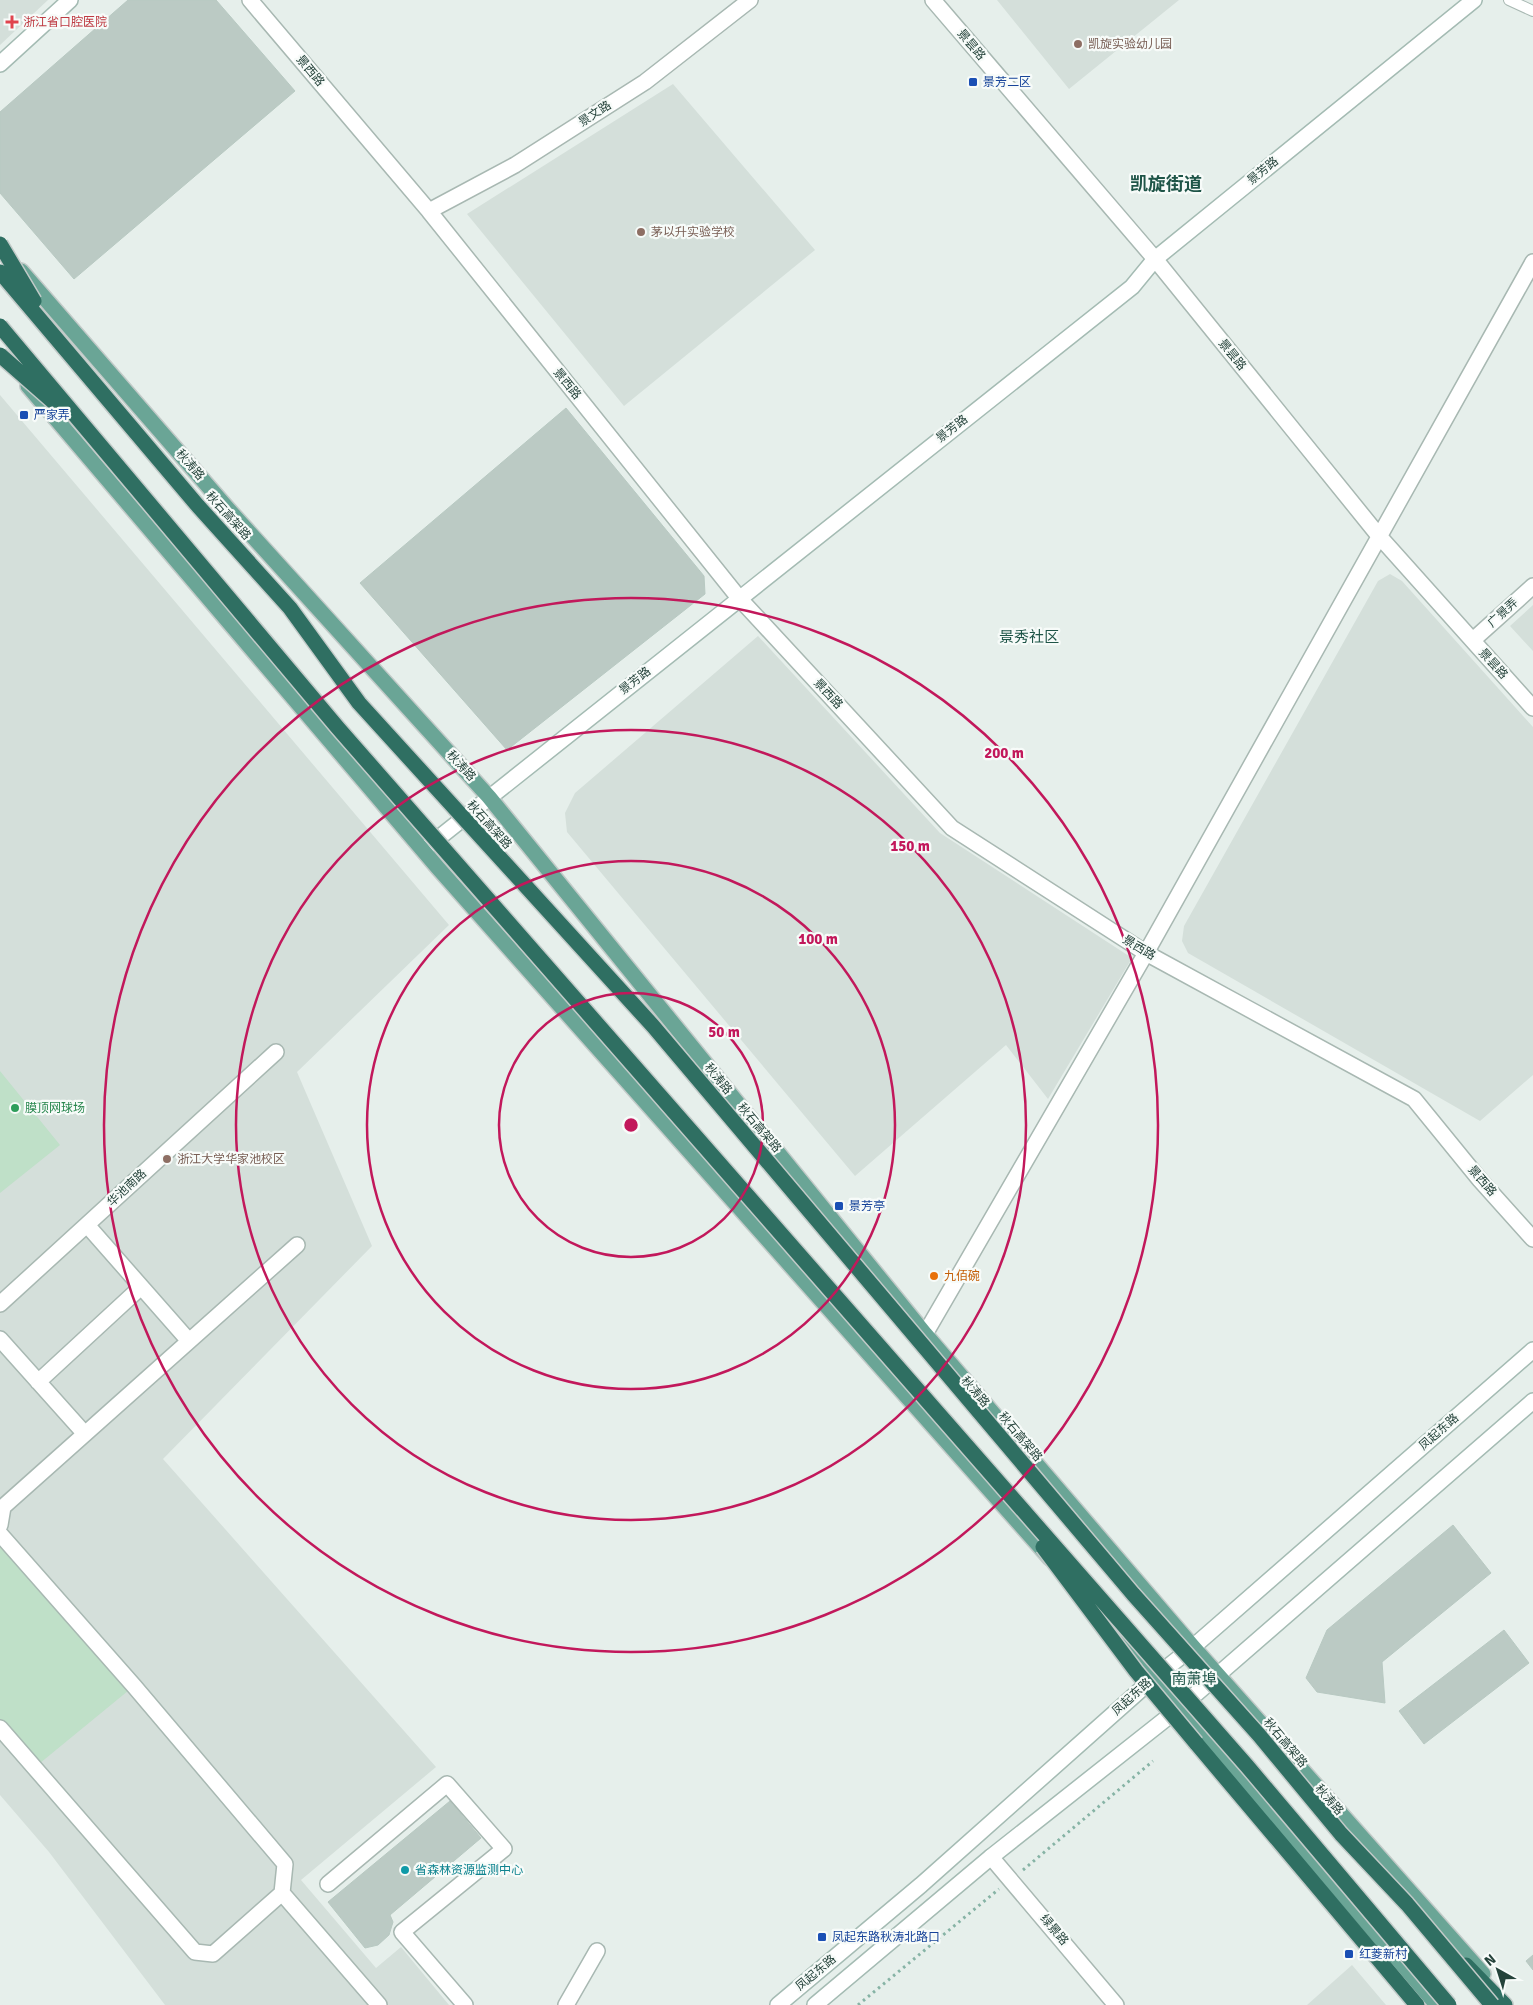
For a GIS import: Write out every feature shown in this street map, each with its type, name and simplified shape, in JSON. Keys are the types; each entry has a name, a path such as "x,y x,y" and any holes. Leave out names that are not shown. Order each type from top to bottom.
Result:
{"highway":[{"path":"0,246 58,341"},
{"name":"秋石高架路","path":"0,272 198,506 290,608 359,703 653,1026 1133,1594 1259,1735 1341,1834 1407,1904 1492,2005"},
{"path":"0,326 338,728 1247,1766 1449,2005"},
{"path":"0,354 96,441"},
{"path":"975,1456 1136,1671 1418,2005"},
{"path":"1407,1904 1505,2005"}],"main road":[{"name":"秋涛路","path":"0,246 226,508 489,797 925,1334 1193,1647 1510,2005"},
{"path":"0,354 423,850 1182,1706 1437,2005"}],"street":[{"path":"0,64 70,0"},
{"name":"景西路","path":"250,0 429,211 739,598 952,828 1146,953 1414,1099 1480,1180 1533,1239"},
{"name":"景文路","path":"429,211 515,165 645,82 750,0"},
{"name":"景昙路","path":"933,0 1155,259 1379,536 1533,708"},
{"name":"景芳路","path":"423,850 1132,287 1155,259 1474,0"},
{"path":"925,1334 1146,953 1533,262"},
{"name":"广景弄","path":"1472,640 1533,586"},
{"name":"华池南路","path":"0,1304 276,1052"},
{"path":"87,1225 189,1341"},
{"path":"0,1525 3,1507 296,1245"},
{"path":"38,1382 141,1287"},
{"path":"0,1339 85,1434"},
{"name":"凤起东路","path":"778,2005 921,1885 1155,1677 1193,1647 1533,1350"},
{"name":"凤起东路","path":"815,2005 991,1857 1182,1706 1533,1401"},
{"path":"0,1534 134,1686 285,1864 282,1893 213,1954 194,1952 0,1728"},
{"path":"328,1884 447,1784 504,1849 402,1932 465,2005"},
{"name":"绿景路","path":"991,1857 1116,2005"},
{"path":"282,1893 379,2005"},
{"path":"566,2005 597,1951"}],"lane":[{"path":"1509,0 1533,11"}],"shaded area":[{"name":"浙江省口腔医院","path":"0,0 48,0 0,45"},
{"name":"凯旋实验幼儿园","path":"997,0 1179,0 1069,89"},
{"name":"茅以升实验学校","path":"673,84 815,250 624,406 467,214"},
{"name":"浙江大学华家池校区","path":"0,395 449,925 297,1072 372,1246 163,1459 436,1767 301,1880 376,1968 401,1947 449,2005 165,2005 49,1852 0,1795"},
{"path":"1390,574 1402,581 1533,727 1533,1075 1480,1121 1188,953 1182,941 1184,926 1378,581"},
{"path":"1533,605 1533,651 1510,626"},
{"path":"758,636 940,833 1132,958 1048,1099 1006,1045 855,1176 567,832 565,813 575,793"},
{"path":"1352,1965 1386,2005 1307,2005"}],"green space":[{"name":"膜顶网球场","path":"0,1071 60,1145 0,1193"},
{"path":"0,1534 134,1686 34,1768 0,1728"}],"building":[{"path":"128,0 216,0 295,91 74,279 0,193 0,112"},
{"path":"566,408 704,576 705,594 507,750 360,583"},
{"path":"1453,1525 1491,1573 1382,1662 1385,1703 1317,1692 1306,1678 1327,1630"},
{"path":"1504,1630 1529,1663 1424,1744 1399,1711"},
{"name":"省森林资源监测中心","path":"450,1801 481,1838 390,1915 393,1922 389,1935 378,1945 365,1948 328,1902"},
{"path":"1533,1955 1533,1970 1526,1961"}],"place":[{"name":"浙江省口腔医院","path":"12,22"},
{"name":"凯旋实验幼儿园","path":"1078,44"},
{"name":"景芳二区","path":"973,82"},
{"name":"茅以升实验学校","path":"641,232"},
{"name":"严家弄","path":"24,415"},
{"name":"膜顶网球场","path":"15,1108"},
{"name":"浙江大学华家池校区","path":"167,1159"},
{"name":"景芳亭","path":"839,1206"},
{"name":"九佰碗","path":"934,1276"},
{"name":"省森林资源监测中心","path":"405,1870"},
{"name":"凤起东路秋涛北路口","path":"822,1937"},
{"name":"红菱新村","path":"1349,1954"}],"district":[{"name":"凯旋街道","path":"1166,184"},
{"name":"景秀社区","path":"1029,637"},
{"name":"南萧埠","path":"1194,1679"}]}
